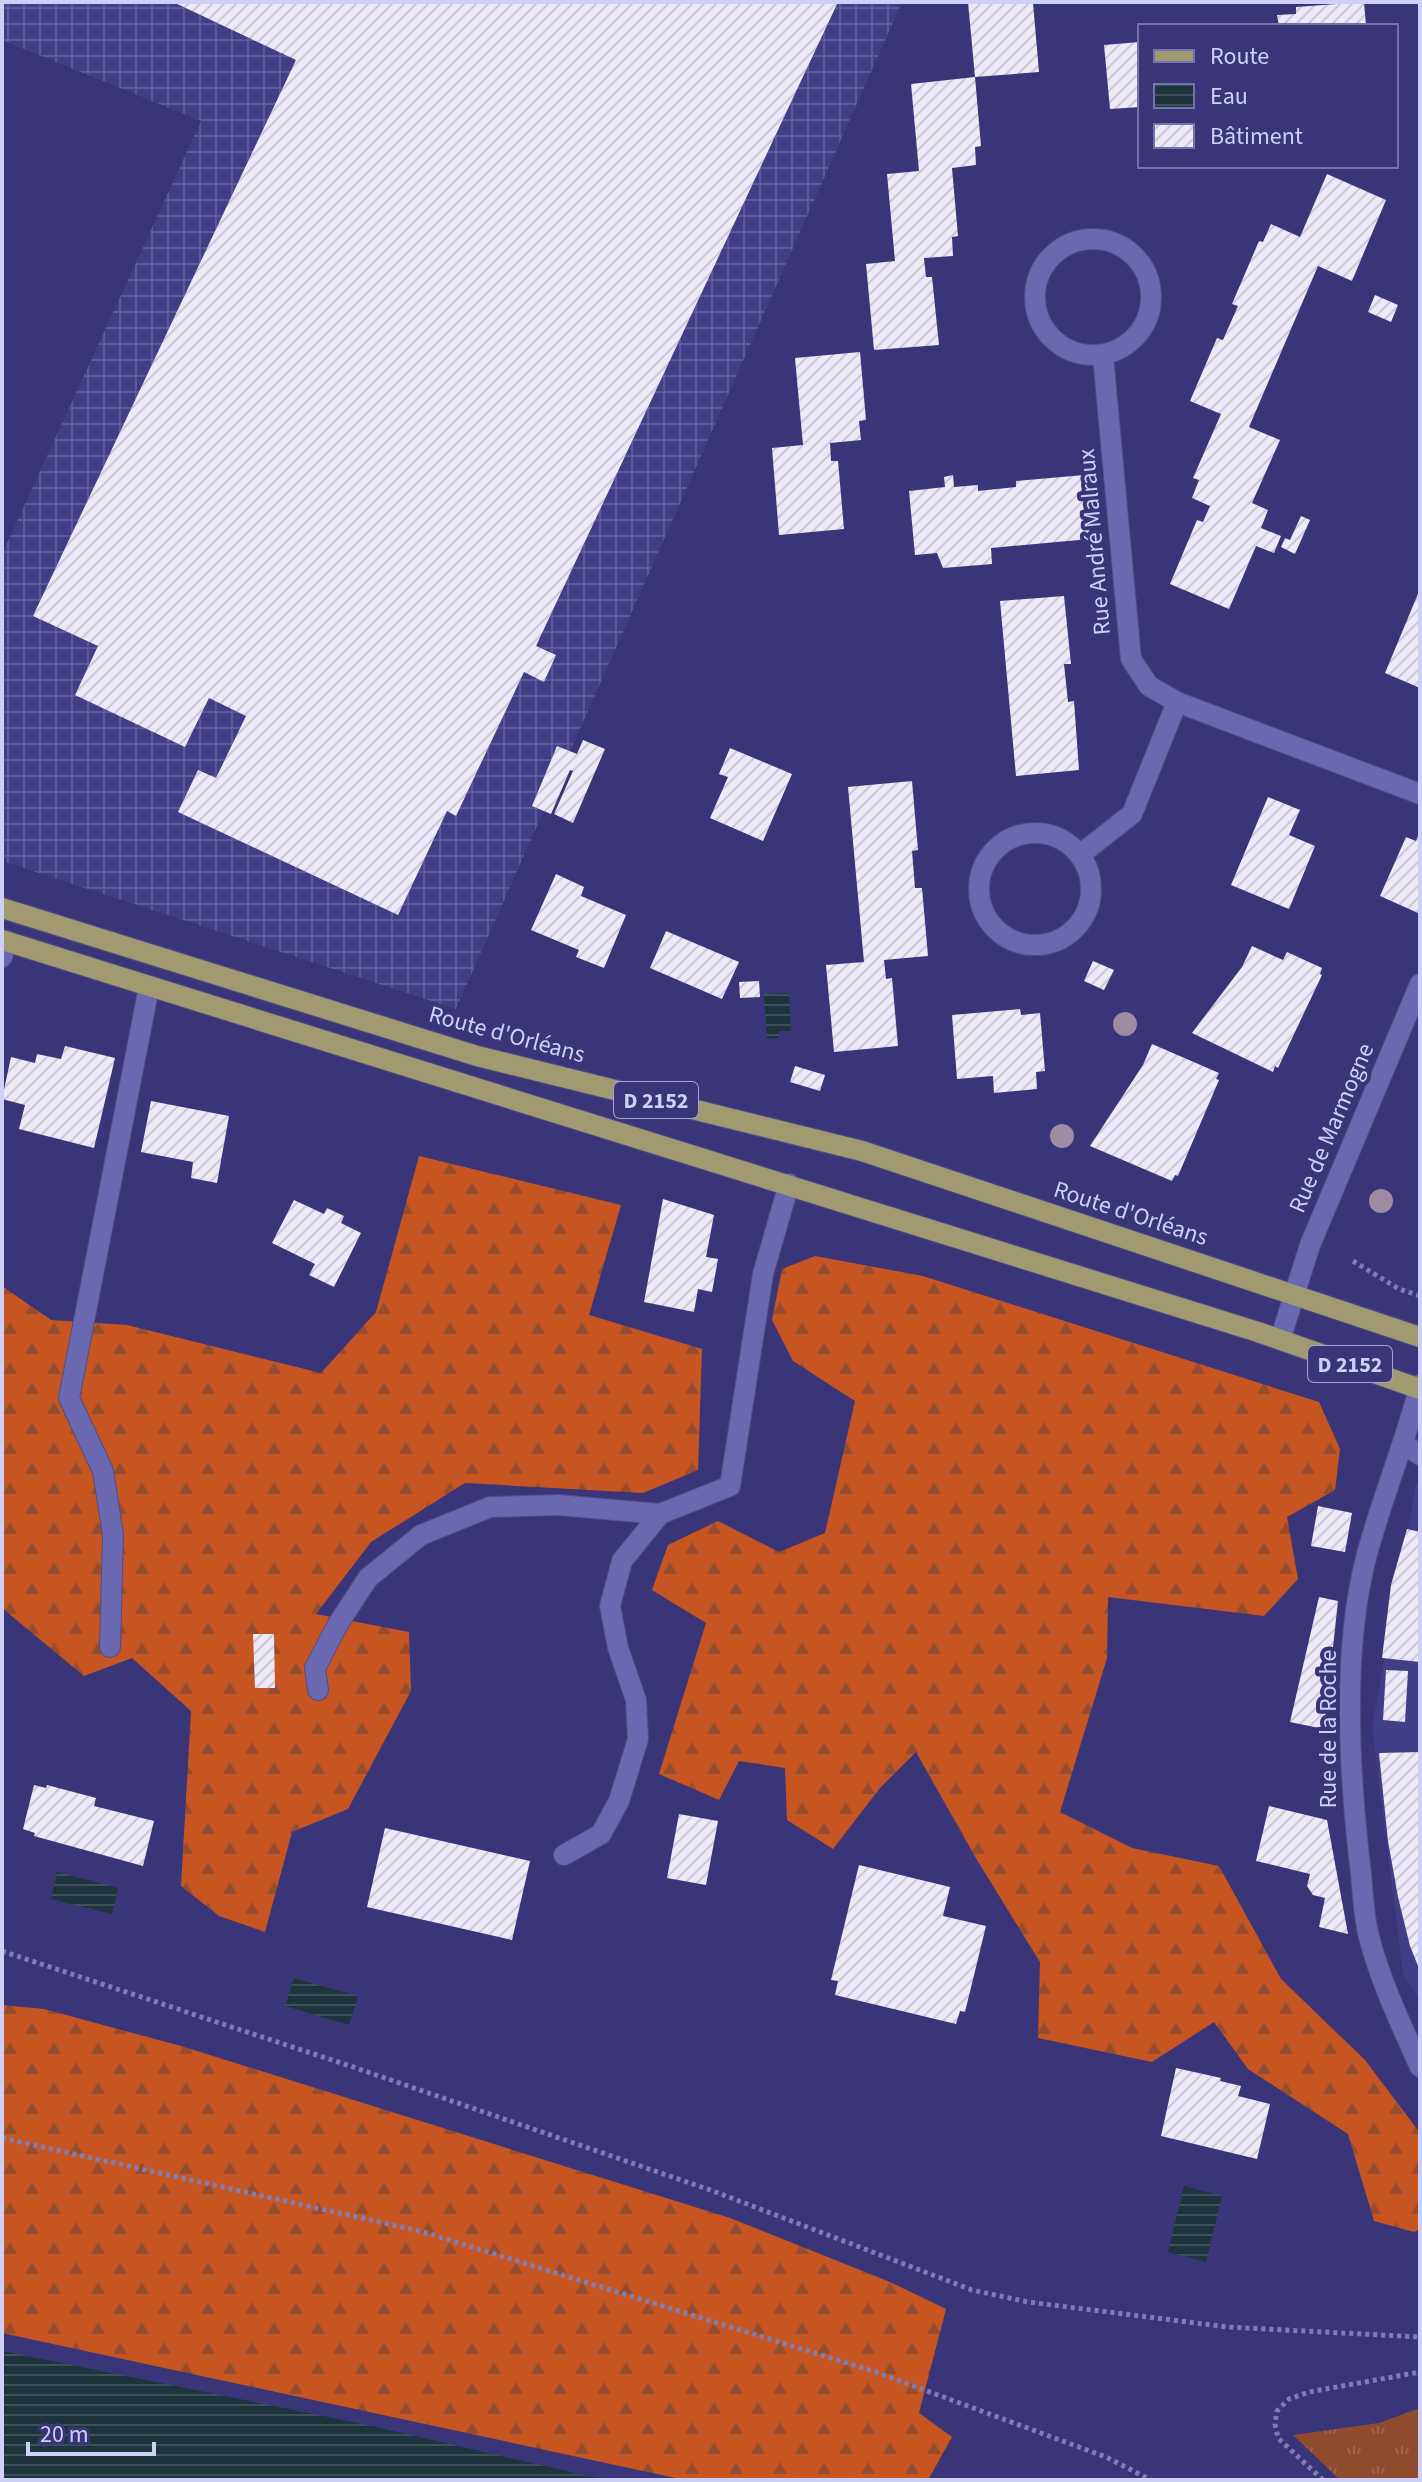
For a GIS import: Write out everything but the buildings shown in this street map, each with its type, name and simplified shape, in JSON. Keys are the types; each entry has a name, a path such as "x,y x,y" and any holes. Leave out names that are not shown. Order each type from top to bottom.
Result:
{"main road":[{"name":"Route d'Orléans","path":"2,908 477,1056 862,1151 1294,1294"},
{"name":"D 2152","path":"4,946 149,987 789,1184 1280,1340 1420,1388"},
{"name":"D 2152","path":"1294,1294 1420,1337"}],"street":[{"path":"1095,238 1118,244 1138,259 1149,281 1151,306 1143,328 1135,337 1126,346 1103,356 1079,355 1057,344 1041,325 1034,302 1037,277 1050,256 1070,243 1095,238"},
{"name":"Rue André Malraux","path":"1103,356 1131,659 1149,686 1177,702 1420,794"},
{"path":"1081,854 1132,814 1177,702"},
{"path":"1023,833 1045,833 1066,841 1081,854 1091,877 1087,913 1068,935 1047,944 1027,945 1005,937 987,918 980,901 979,883 988,858 1006,840 1023,833"},
{"name":"Rue de Marmogne","path":"1280,1340 1310,1245 1420,984"},
{"path":"110,1647 113,1535 103,1471 69,1398 149,987"},
{"path":"318,1690 315,1668 338,1624 368,1578 421,1535 490,1507 558,1505 660,1514 730,1486 763,1274 789,1184"},
{"name":"Rue de la Roche","path":"1420,1388 1412,1449 1366,1560 1356,1622 1350,1701 1352,1802 1368,1933 1384,1987 1420,2067"},
{"path":"564,1855 601,1834 619,1801 638,1739 636,1700 618,1648 610,1606 622,1561 660,1514"}],"path":[{"path":"1353,1261 1399,1289 1420,1296"},
{"path":"2,1951 713,2191 972,2290 1028,2302 1227,2327 1420,2337"},
{"path":"2,2138 420,2231 873,2371 1106,2457 1151,2480"},
{"path":"1323,2480 1278,2438 1275,2424 1277,2411 1289,2399 1309,2392 1420,2372"}],"shaded area":[{"path":"2,2 902,2 456,1009 2,861 2,554 201,121 2,40"},
{"path":"1420,1483 1420,2000 1403,1974 1372,1727 1416,1484"}],"green space":[{"path":"419,1156 621,1205 589,1315 702,1349 698,1470 643,1493 465,1483 371,1542 316,1614 409,1632 411,1691 348,1809 292,1832 265,1932 219,1916 181,1886 191,1711 132,1658 84,1676 2,1608 2,1286 51,1320 127,1325 321,1373 376,1312"},
{"path":"815,1256 923,1276 1319,1402 1340,1449 1335,1490 1287,1517 1298,1579 1264,1616 1108,1597 1107,1658 1060,1812 1132,1848 1219,1866 1281,1979 1365,2060 1420,2133 1420,2229 1414,2232 1374,2221 1348,2134 1248,2069 1214,2022 1152,2062 1038,2038 1040,1962 916,1752 880,1788 833,1849 787,1820 785,1768 739,1761 719,1800 659,1774 706,1623 652,1590 668,1545 718,1521 779,1552 825,1533 855,1401 793,1361 772,1320 782,1269"},
{"path":"2,2005 44,2009 181,2046 730,2218 890,2282 946,2309 919,2413 952,2437 928,2480 685,2480 2,2333"},
{"path":"1420,2408 1420,2480 1340,2480 1293,2435 1379,2423"}],"water":[{"path":"789,993 791,1031 779,1031 779,1038 767,1039 764,994"},
{"path":"57,1872 118,1888 112,1914 51,1899"},
{"path":"294,1978 358,1996 349,2025 285,2006"},
{"path":"1184,2186 1222,2196 1206,2262 1168,2252"},
{"path":"2,2351 363,2424 606,2480 2,2480"}]}
